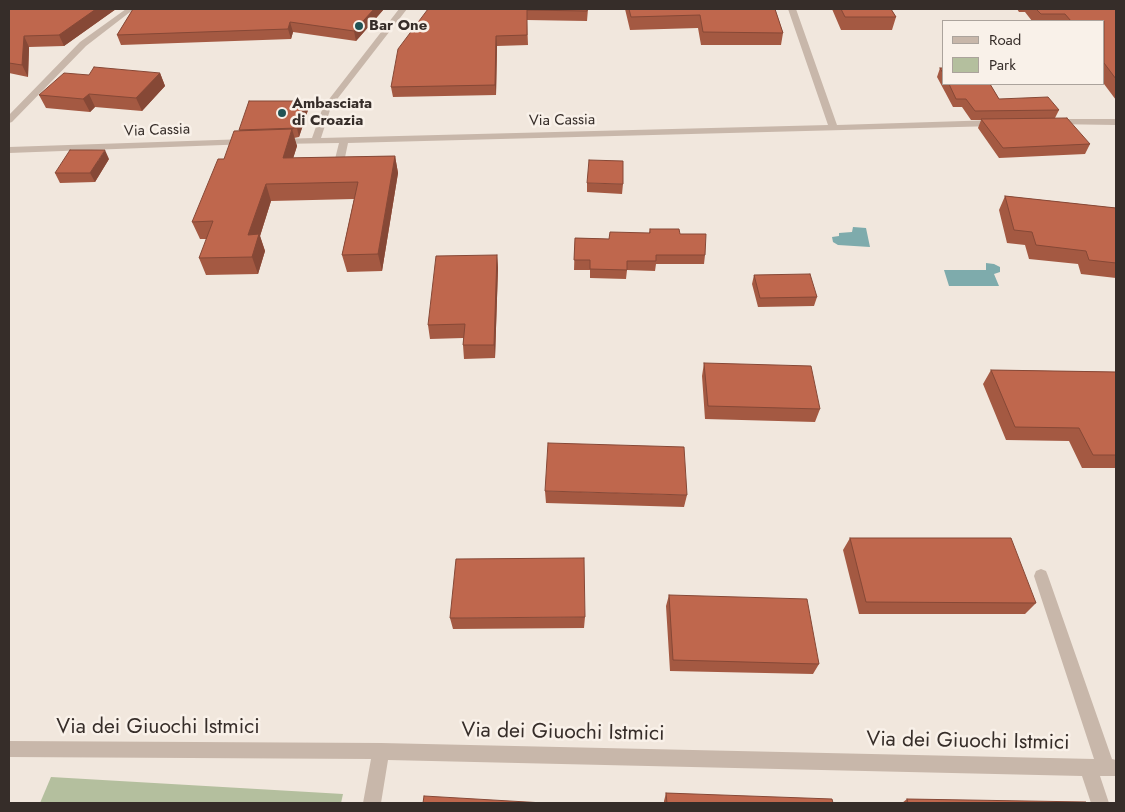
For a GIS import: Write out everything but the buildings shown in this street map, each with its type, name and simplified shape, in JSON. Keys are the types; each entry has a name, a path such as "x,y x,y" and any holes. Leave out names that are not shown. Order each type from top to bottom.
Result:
{"street":[{"path":"9,120 83,44 130,9"},
{"path":"316,141 327,107 403,9"},
{"path":"792,9 833,128"},
{"path":"1045,122 1116,122"},
{"name":"Via Cassia","path":"9,150 1005,123"},
{"path":"338,168 344,140"},
{"path":"1041,576 1111,768"},
{"name":"Via dei Giuochi Istmici","path":"9,750 381,751 1111,768"},
{"path":"372,803 381,751"},
{"path":"1088,767 1100,803"}],"green space":[{"path":"51,777 343,794 341,803 40,803"}],"water":[{"path":"853,227 866,228 870,247 838,245 833,242 832,237 839,236 839,233 852,232"},
{"path":"986,263 1000,267 1000,272 994,274 999,286 949,286 944,270 986,270"}],"place":[{"name":"Bar One","path":"359,26"},
{"name":"Ambasciata di Croazia","path":"282,113"}]}
